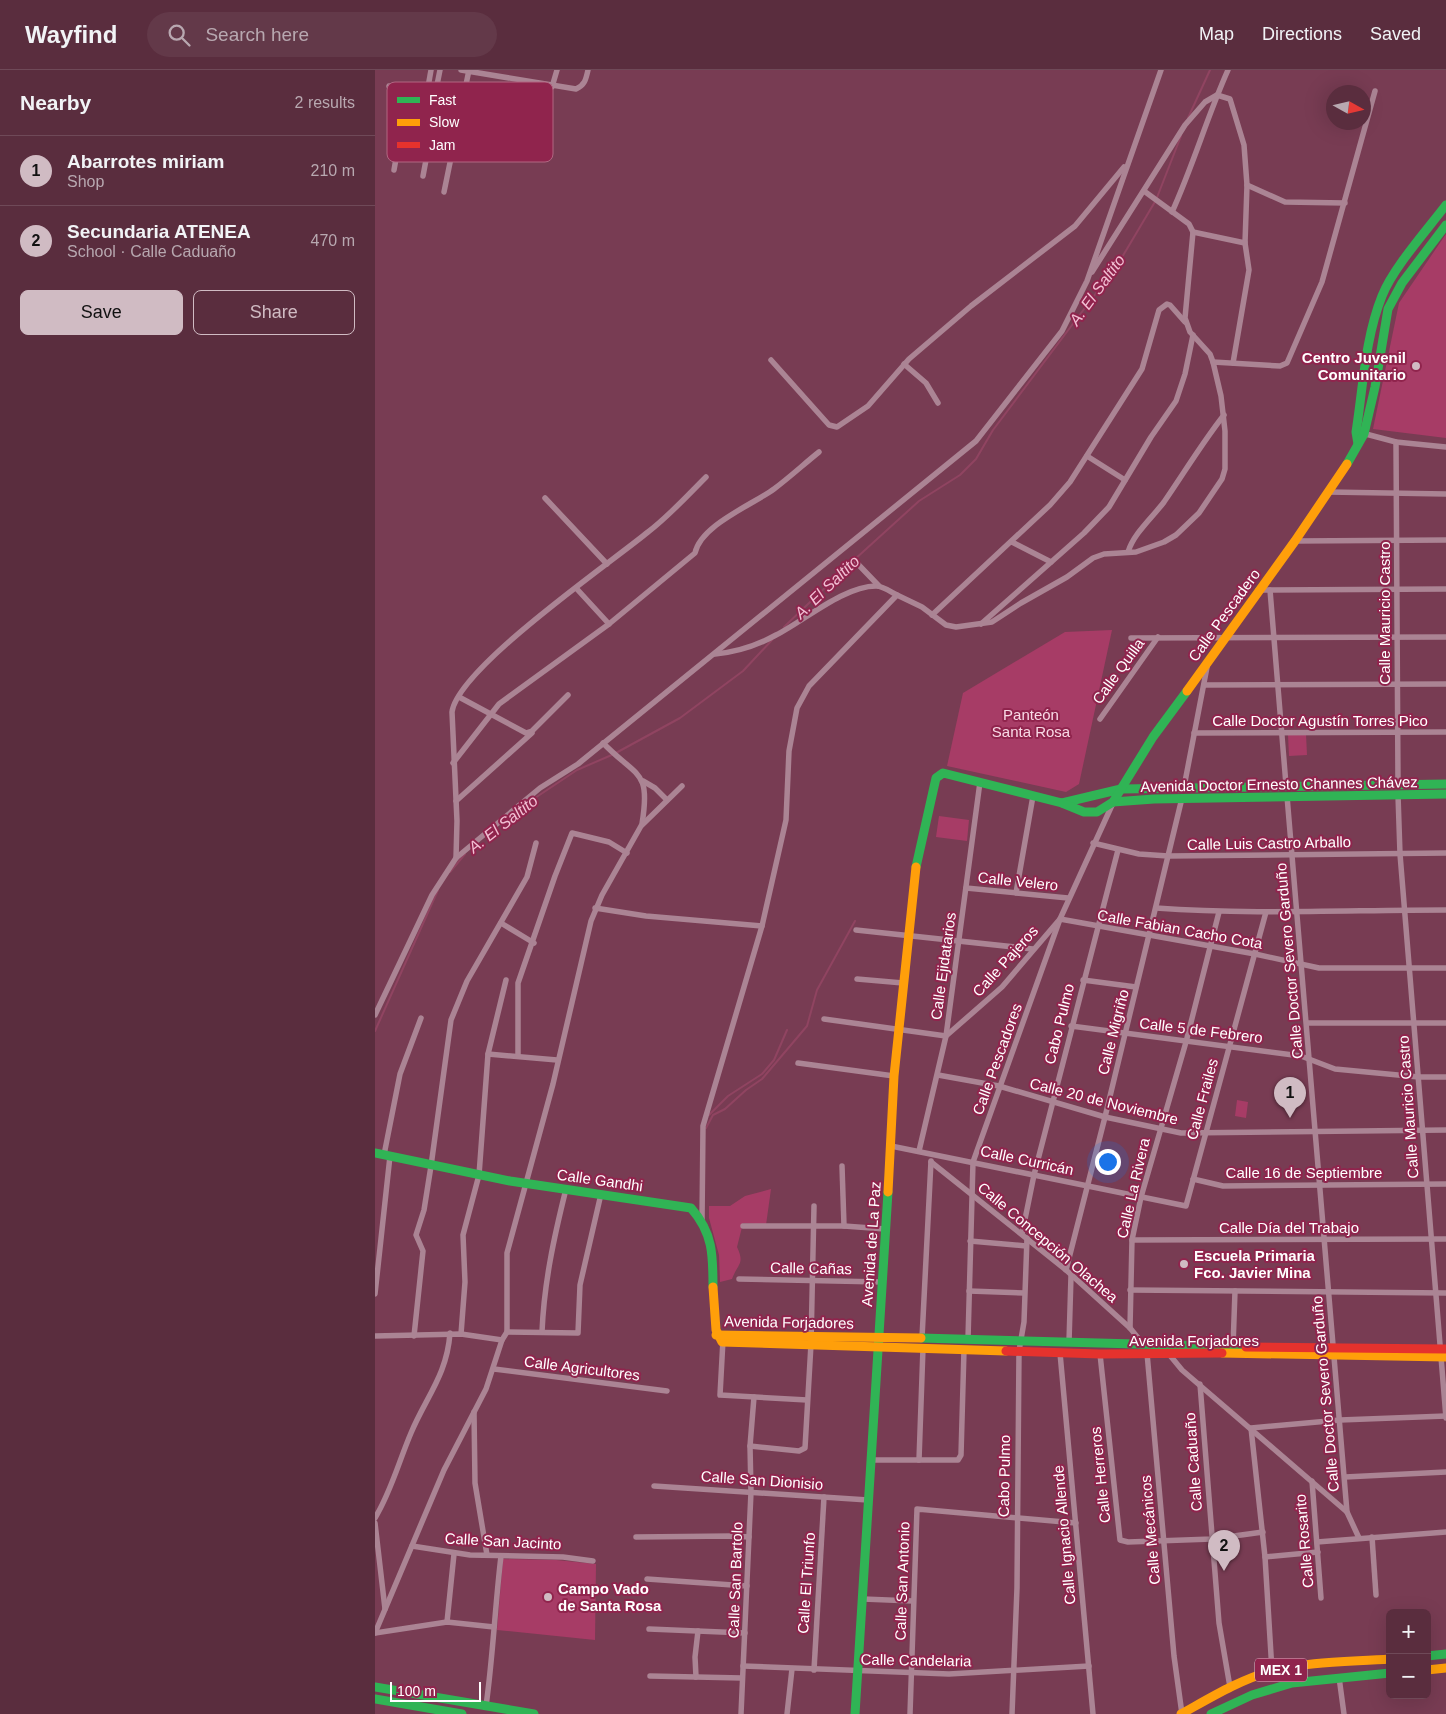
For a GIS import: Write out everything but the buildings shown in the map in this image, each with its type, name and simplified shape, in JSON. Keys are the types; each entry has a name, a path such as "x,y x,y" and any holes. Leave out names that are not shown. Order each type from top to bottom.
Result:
{"street":[{"path":"461,70 526,82"},
{"path":"553,84 557,70"},
{"path":"553,87 576,89 582,87 588,70"},
{"path":"1149,106 1156,70"},
{"path":"1087,281 1161,70"},
{"path":"1172,212 1184,188 1188,169 1228,70"},
{"path":"1213,362 1285,365 1322,282 1375,92"},
{"path":"1217,94 1232,102 1244,145 1247,185 1245,243 1249,270 1233,363"},
{"path":"375,1015 432,895 456,858 518,806 603,744 977,441 1062,330 1087,281 1185,125 1205,102 1217,94"},
{"path":"394,170 396,162"},
{"path":"423,176 425,162"},
{"path":"444,192 450,162"},
{"path":"771,360 832,428 837,427 868,406 904,364 971,306 1075,226 1127,163"},
{"path":"1247,185 1285,202 1345,203"},
{"path":"1144,191 1189,224 1193,232 1186,290 1186,324"},
{"path":"1360,433 1376,311 1390,281 1446,205"},
{"path":"1360,433 1375,387 1388,309 1399,289 1446,225"},
{"path":"1193,232 1245,243"},
{"path":"1418,244 1426,252"},
{"path":"853,560 879,586 923,607 932,615 950,626 981,624 997,620 1021,602 1067,577 1093,558 1104,554 1145,549 1176,535 1199,513 1220,484 1225,469 1224,415 1210,354 1170,305 1167,304 1159,310 1142,369 1087,456 1050,506 932,615"},
{"path":"981,624 1104,513 1177,401 1184,379 1193,334"},
{"path":"904,364 926,383 938,403"},
{"path":"1128,552 1131,543 1164,501 1205,438 1224,415"},
{"path":"1360,433 1396,442 1446,447"},
{"name":"Calle Pescadero","path":"1113,802 1153,737 1295,541 1347,464 1358,444 1360,433"},
{"name":"Calle Mauricio Castro","path":"1396,442 1398,784"},
{"path":"453,763 490,714 502,702 609,624 695,553 697,544 719,523 774,489 819,452"},
{"path":"1087,456 1125,480"},
{"path":"456,858 456,801 452,712 459,697 498,652 650,531 706,477"},
{"path":"1328,492 1446,494"},
{"path":"545,498 607,564"},
{"path":"1295,541 1446,540"},
{"path":"1012,542 1051,562"},
{"path":"715,654 738,652 776,635 835,600 865,588 879,586"},
{"path":"576,588 609,624"},
{"path":"1258,590 1446,589"},
{"path":"1270,590 1286,785"},
{"path":"807,1400 720,1394 721,1338 714,1327 713,1263 702,1221 703,1126 762,926 786,820 789,752 800,701 809,686 897,595"},
{"path":"1131,638 1446,637"},
{"name":"Calle Quilla","path":"1099,719 1158,638"},
{"path":"1184,788 1209,660"},
{"path":"1204,685 1446,684"},
{"path":"459,697 526,733 533,731 568,695"},
{"path":"456,801 541,725"},
{"name":"Calle Doctor Agustín Torres Pico","path":"1194,733 1446,732"},
{"path":"603,744 633,769 643,781 655,788 667,800"},
{"name":"Avenida de La Paz","path":"855,1714 894,1076 913,878 936,778 945,773 980,782"},
{"path":"641,826 645,802 643,781"},
{"path":"980,782 1062,803 1079,811 1094,813 1113,802"},
{"name":"Calle Ejidatarios","path":"919,1151 946,1036 980,782"},
{"name":"Avenida Doctor Ernesto Channes Chávez","path":"1062,803 1121,789 1446,784"},
{"path":"375,1633 444,1470 494,1369 502,1340 507,1332 507,1253 553,1084 557,1060 595,908 641,826 682,786"},
{"name":"Avenida Doctor Ernesto Channes Chávez","path":"1113,802 1182,798 1446,794"},
{"name":"Calle Mauricio Castro","path":"1398,795 1400,854 1419,1077 1430,1239 1443,1353 1446,1416"},
{"path":"1016,893 1033,796"},
{"name":"Calle Doctor Severo Garduño","path":"1287,796 1347,1512"},
{"name":"Calle Migriño","path":"1066,1270 1182,798"},
{"name":"Calle Pescadores","path":"968,1339 970,1194 973,1162 1060,918 1113,802"},
{"path":"518,1055 518,983 534,943 555,876 572,833 609,842 627,853"},
{"path":"414,1336 423,1252 416,1235 422,1217 431,1166 451,1020 467,981 527,877 536,843"},
{"name":"Calle Luis Castro Arballo","path":"1093,843 1118,850 1168,856 1446,853"},
{"name":"Cabo Pulmo","path":"1012,1714 1017,1588 1016,1517 1019,1351 1024,1293 1024,1236 1034,1175 1118,850"},
{"name":"Calle Velero","path":"966,888 1068,898"},
{"path":"595,908 646,916 762,926"},
{"path":"1156,908 1219,912 1446,910"},
{"name":"Calle La Rivera","path":"1130,1328 1132,1240 1141,1197 1159,1129 1186,1042 1219,912"},
{"name":"Calle Frailes","path":"1187,1206 1266,912"},
{"name":"Calle Fabian Cacho Cota","path":"1060,918 1097,927 1331,969 1446,968"},
{"name":"Calle Pajeros","path":"946,1036 998,991 1060,918"},
{"path":"501,923 534,943"},
{"path":"856,930 1033,949"},
{"path":"857,979 903,983"},
{"path":"461,1334 465,1282 463,1235 479,1175 488,1054 507,980"},
{"path":"1083,980 1136,987"},
{"path":"375,1294 383,1154 400,1074 421,1018"},
{"path":"824,1019 946,1036"},
{"path":"1307,1023 1446,1023"},
{"name":"Calle 5 de Febrero","path":"1071,1026 1186,1042 1230,1045 1309,1059 1335,1069 1419,1077 1446,1077"},
{"path":"488,1054 518,1055 557,1060"},
{"path":"798,1063 894,1076"},
{"name":"Calle 20 de Noviembre","path":"938,1075 999,1086 1105,1117 1185,1134 1207,1132 1446,1130"},
{"name":"Calle Curricán","path":"891,1146 1187,1206"},
{"name":"Calle Gandhi","path":"383,1154 479,1175 684,1206 695,1211 702,1221"},
{"path":"922,1338 931,1154"},
{"name":"Calle Concepción Olachea","path":"931,1162 1066,1270 1130,1328 1145,1349"},
{"path":"842,1166 844,1226"},
{"name":"Calle 16 de Septiembre","path":"1193,1179 1223,1186 1446,1184"},
{"path":"543,1332 543,1300 549,1262 566,1189"},
{"path":"507,1332 578,1333 580,1285 601,1194"},
{"path":"749,1446 803,1450 811,1340 814,1206"},
{"path":"743,1226 844,1226 885,1229"},
{"name":"Calle Día del Trabajo","path":"1132,1240 1446,1239"},
{"path":"970,1241 1025,1246"},
{"path":"1069,1342 1071,1276"},
{"name":"Calle Cañas","path":"739,1279 882,1282"},
{"path":"1130,1290 1446,1293"},
{"path":"969,1291 1024,1293"},
{"path":"1233,1347 1235,1291"},
{"path":"375,1518 387,1498 412,1431 444,1370 450,1333"},
{"path":"375,1336 414,1336 450,1333 502,1340"},
{"name":"Avenida Forjadores","path":"721,1338 879,1341 922,1338 1069,1342 1168,1353 1443,1353"},
{"name":"Avenida Forjadores","path":"879,1341 923,1348 1100,1354 1145,1349 1233,1347 1334,1352"},
{"path":"919,1460 923,1348"},
{"name":"Calle Mecánicos","path":"1145,1349 1174,1656 1182,1714"},
{"path":"872,1460 958,1460 961,1455 964,1350"},
{"name":"Calle Ignacio Allende","path":"1060,1353 1093,1714"},
{"path":"1168,1353 1181,1370 1200,1384 1251,1428 1275,1452 1347,1512 1359,1538"},
{"name":"Calle Herreros","path":"1100,1354 1119,1538 1123,1542 1212,1539 1263,1532"},
{"name":"Calle Agricultores","path":"494,1369 667,1392"},
{"name":"Calle Caduaño","path":"1200,1384 1220,1630 1230,1687"},
{"name":"Calle San Bartolo","path":"741,1714 751,1492 749,1446 754,1397"},
{"path":"474,1410 475,1483 487,1555"},
{"path":"1251,1428 1340,1420 1446,1416"},
{"path":"1251,1428 1263,1532 1272,1671"},
{"path":"1345,1478 1446,1472"},
{"name":"Calle Rosarito","path":"1312,1481 1321,1598"},
{"name":"Calle San Dionisio","path":"654,1486 868,1500"},
{"name":"Calle El Triunfo","path":"814,1670 824,1497"},
{"name":"Calle San Antonio","path":"910,1714 917,1509 1016,1517"},
{"path":"1016,1517 1075,1523"},
{"path":"375,1523 385,1611"},
{"path":"1317,1542 1446,1532"},
{"path":"636,1537 749,1537"},
{"path":"1372,1537 1376,1594"},
{"name":"Calle San Jacinto","path":"412,1546 454,1554 563,1557 593,1561"},
{"path":"1265,1557 1317,1552"},
{"path":"447,1622 454,1554"},
{"path":"486,1706 494,1643 501,1556"},
{"path":"647,1579 747,1586"},
{"path":"863,1599 913,1601"},
{"path":"375,1633 447,1622 494,1627"},
{"path":"649,1629 745,1634"},
{"path":"696,1677 695,1657 698,1631"},
{"path":"1431,1656 1446,1654"},
{"name":"MEX 1","path":"1182,1714 1230,1687 1272,1671 1312,1665 1386,1659"},
{"path":"1366,1675 1375,1664 1386,1660"},
{"name":"Calle Candelaria","path":"743,1666 911,1674 1013,1672 1089,1666"},
{"path":"1431,1670 1446,1668"},
{"path":"787,1714 792,1669"},
{"name":"MEX 1","path":"1211,1714 1238,1700 1280,1685 1339,1677 1386,1674"},
{"path":"650,1676 743,1678"},
{"path":"1339,1677 1345,1714"},
{"path":"375,1687 534,1714"},
{"path":"375,1699 462,1714"}],"green space":[{"name":"Centro Juvenil Comunitario","path":"1446,234 1446,438 1373,429 1399,303"},
{"name":"Panteón Santa Rosa","path":"1112,630 1079,784 1066,792 947,766 963,693 1065,632"},
{"path":"1306,734 1307,755 1289,756 1288,735"},
{"path":"939,816 969,820 967,841 936,837"},
{"path":"1237,1100 1248,1102 1246,1118 1235,1116"},
{"path":"771,1189 766,1225 743,1223 737,1247 741,1260 740,1263 732,1279 720,1282 719,1255 709,1218 709,1206 730,1206 745,1196"},
{"name":"Campo Vado de Santa Rosa","path":"503,1559 556,1560 596,1564 595,1640 497,1630"}],"waterway":[{"name":"A. El Saltito","path":"1188,118 1210,70"},
{"name":"A. El Saltito","path":"784,627 919,501 960,475 976,459 993,430 1118,264 1156,200 1181,136"},
{"name":"A. El Saltito","path":"520,808 577,770 614,754 680,718 743,671 772,640"},
{"name":"A. El Saltito","path":"450,872 465,854"},
{"name":"A. El Saltito","path":"375,1031 438,890"},
{"path":"706,1128 713,1115 725,1109 746,1090 762,1079 807,1026 817,990 855,921"},
{"path":"709,1115 728,1096 762,1074 774,1060 787,1030"}],"traffic: fast":[{"path":"1358,444 1356,432 1365,363 1376,312 1394,273 1446,205"},
{"path":"1347,464 1364,434 1375,387 1388,309 1402,283 1446,225"},
{"path":"916,867 936,778 943,773 1062,803 1084,812 1097,812 1113,802 1153,737 1187,691"},
{"path":"1062,803 1121,789 1446,784"},
{"path":"1113,802 1154,799 1446,794"},
{"path":"375,1153 510,1181 691,1208 704,1226 708,1236 713,1265 713,1287"},
{"path":"855,1714 888,1192"},
{"path":"921,1338 1246,1347"},
{"path":"1431,1656 1446,1654"},
{"path":"1211,1714 1252,1695 1292,1683 1386,1673"},
{"path":"375,1687 534,1714"},
{"path":"375,1699 462,1714"}],"traffic: slow":[{"path":"1187,691 1295,541 1347,464"},
{"path":"888,1192 894,1076 916,867"},
{"path":"713,1287 716,1330 722,1342 1006,1351"},
{"path":"716,1335 921,1338"},
{"path":"1222,1353 1446,1357"},
{"path":"1181,1714 1236,1684 1271,1671 1316,1664 1386,1659"},
{"path":"1431,1670 1446,1668"}],"traffic: jam":[{"path":"1246,1347 1446,1349"},
{"path":"1006,1351 1100,1354 1222,1353"}],"place":[{"name":"Centro Juvenil Comunitario","path":"1416,366"},
{"name":"Abarrotes miriam","path":"1290,1118"},
{"name":"Escuela Primaria Fco. Javier Mina","path":"1184,1264"},
{"name":"Secundaria ATENEA","path":"1224,1571"},
{"name":"Campo Vado de Santa Rosa","path":"548,1597"}]}
